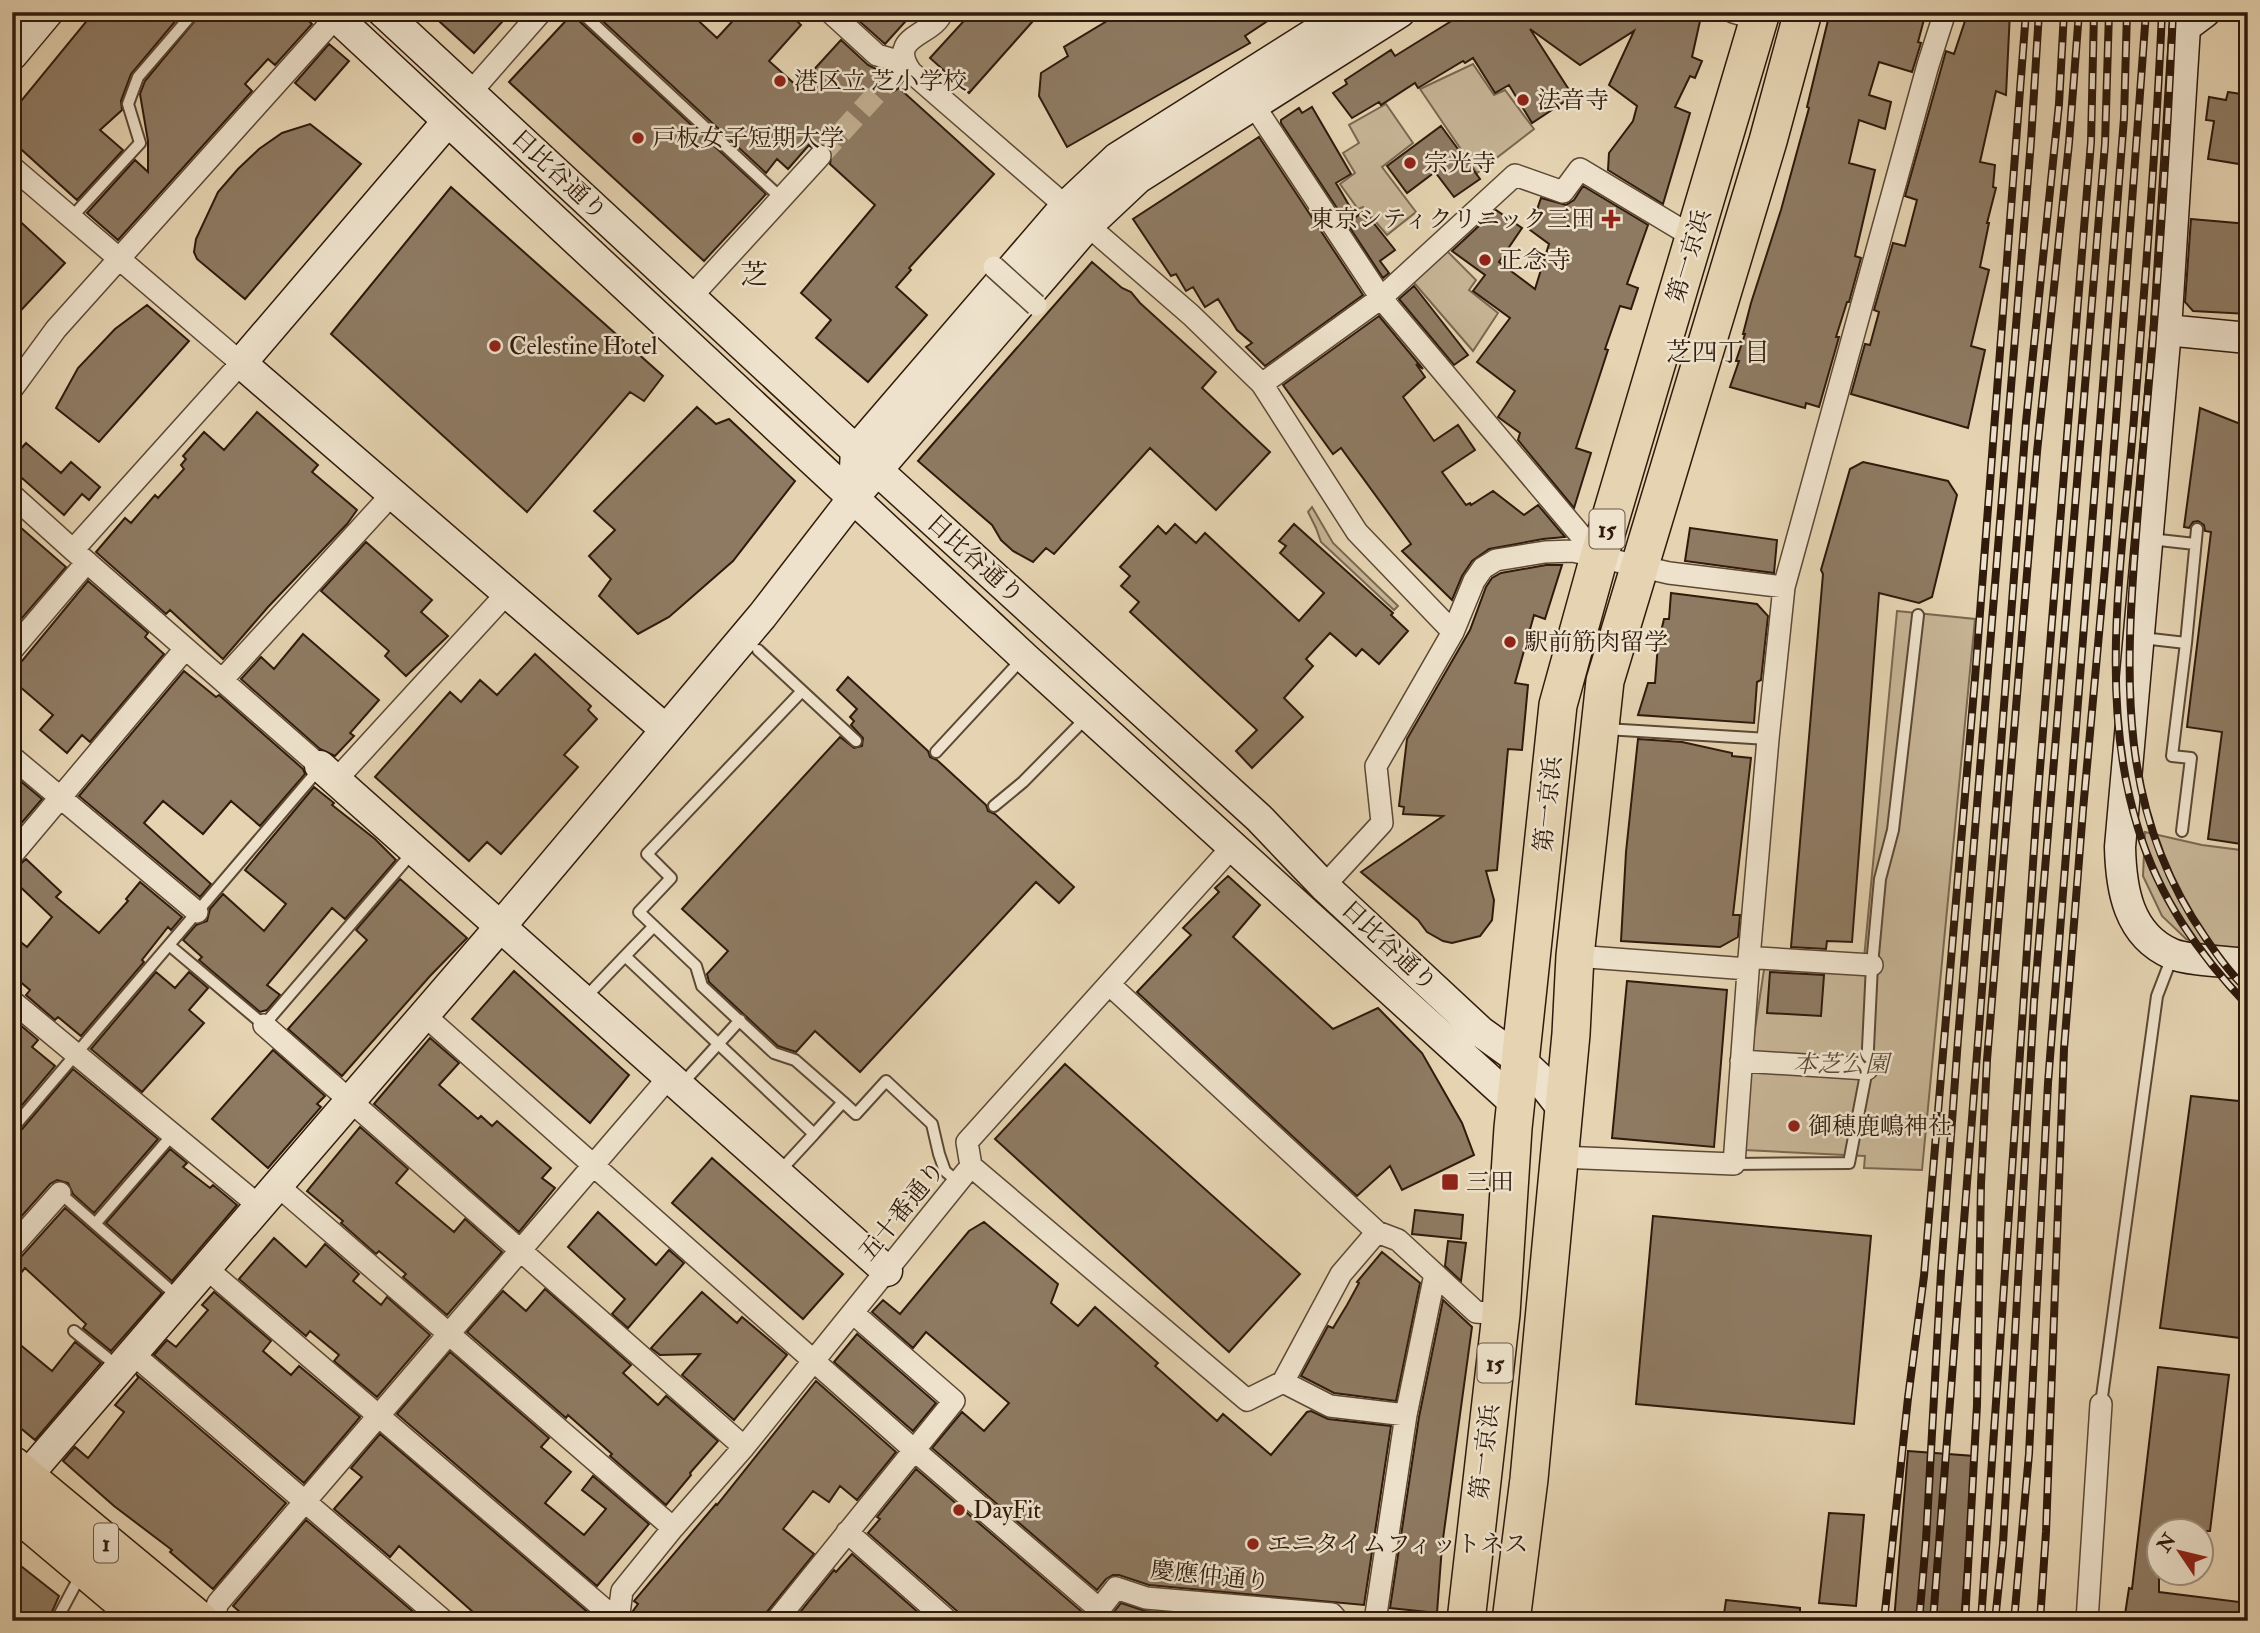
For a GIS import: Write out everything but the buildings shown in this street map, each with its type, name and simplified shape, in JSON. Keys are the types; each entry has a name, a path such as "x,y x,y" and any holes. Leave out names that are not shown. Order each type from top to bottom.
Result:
{"highway":[{"name":"第一京浜","path":"1511,1621 1529,1479 1571,1034 1575,956 1605,681 1768,141 1803,12"},
{"name":"第一京浜","path":"1466,1621 1501,1314 1520,1060 1558,705 1599,557 1695,238 1751,15"},
{"path":"1648,393 1689,405"},
{"name":"1","path":"16,1486 83,1568 146,1621"},
{"name":"1","path":"16,1486 200,1621"},
{"path":"1471,1570 1517,1573"}],"street":[{"path":"12,55 48,12"},
{"name":"日比谷通り","path":"383,12 1259,818 1324,886 1481,1032 1520,1060 1551,1092 1563,1109"},
{"path":"470,93 541,12"},
{"path":"830,12 877,55 905,63"},
{"path":"942,12 936,22 918,32 905,48 905,63 911,72 1191,315 1262,384 1357,532 1453,632"},
{"path":"16,1486 500,927 664,729 762,616 854,497 867,460 1076,216 1117,158 1348,12"},
{"path":"1076,216 1400,12"},
{"path":"1559,1157 1734,1164 1741,1061 1754,963 1768,739 1784,587 1945,12"},
{"path":"2205,12 2185,27 2166,330 2120,847 2120,880 2137,927 2156,944 2173,955 2248,964"},
{"path":"12,389 56,329 334,15"},
{"name":"日比谷通り","path":"334,15 1088,716 1516,1104"},
{"path":"890,79 905,63"},
{"path":"1253,104 1381,298 1599,557"},
{"path":"12,650 80,556 447,122"},
{"path":"691,297 820,156"},
{"path":"12,167 664,729"},
{"path":"1262,384 1381,298 1515,175 1563,192 1580,169 1695,238"},
{"path":"994,267 1036,305"},
{"path":"2166,330 2248,338"},
{"path":"222,680 393,493"},
{"path":"12,495 887,1271"},
{"path":"1324,886 1382,823 1376,766 1453,632 1474,581 1483,568 1496,560 1562,551 1685,576 1784,587"},
{"path":"328,773 508,592"},
{"path":"12,855 185,649"},
{"path":"12,757 197,912"},
{"name":"五十番通り","path":"618,1621 622,1591 744,1447 965,1174 967,1142 1233,846"},
{"path":"1575,956 1872,965"},
{"path":"1110,985 1377,1232 1398,1240 1476,1312 1501,1314"},
{"path":"12,1001 173,1134 268,1195 449,1334 673,1528"},
{"path":"423,1014 913,1449 1094,1615"},
{"path":"264,1025 744,1447"},
{"path":"1741,1061 1867,1069"},
{"path":"212,1621 219,1603 593,1165 674,1082"},
{"path":"965,1174 1247,1400 1283,1382 1341,1274 1377,1232"},
{"path":"12,1247 61,1194"},
{"path":"206,1268 618,1621"},
{"path":"1375,1621 1406,1415 1435,1274"},
{"path":"776,1621 954,1401 853,1313"},
{"path":"126,1361 305,1502 444,1621"},
{"path":"1283,1382 1330,1406 1406,1415"},
{"path":"2087,1621 2101,1404"},
{"path":"847,1532 948,1621"},
{"name":"慶應仲通り","path":"1094,1615 1116,1588 1146,1598 1332,1615 1338,1621"}],"lane":[{"path":"71,218 140,143 128,103 138,76 194,12"},
{"path":"581,12 781,198"},
{"path":"2182,831 2191,758 2172,756 2197,529"},
{"path":"2148,539 2195,544"},
{"path":"1734,1164 1849,1163 1867,1069 1872,965 1880,879 1893,830 1918,615"},
{"path":"2139,637 2186,643"},
{"path":"758,650 856,741"},
{"path":"936,752 1024,657"},
{"path":"802,691 647,854 671,878 639,912 696,966 702,986 774,1053 795,1060 856,1114 886,1082 932,1124 946,1171 965,1174"},
{"path":"994,806 1023,782 1088,716"},
{"path":"1598,729 1768,739"},
{"path":"12,1129 197,912 328,773"},
{"path":"169,945 264,1025 414,850"},
{"path":"582,1000 654,926"},
{"path":"2101,1404 2157,996 2173,955"},
{"path":"625,956 814,1134"},
{"path":"674,1082 718,1044 740,1020"},
{"path":"777,1174 843,1102"},
{"path":"95,1224 173,1134"},
{"path":"61,1194 179,1298"},
{"path":"74,1331 126,1361"},
{"path":"56,1621 83,1568"}],"green space":[{"path":"1473,64 1494,95 1505,90 1534,129 1477,173 1420,89"},
{"path":"1386,104 1413,143 1382,167 1416,212 1387,235 1363,207 1358,209 1340,184 1355,173 1343,153 1359,143 1349,125"},
{"path":"1442,246 1476,280 1469,290 1498,313 1473,351 1409,277"},
{"path":"1312,507 1333,543 1398,606 1394,610 1321,542 1308,512"},
{"name":"本芝公園","path":"1897,611 1975,619 1922,1170 1864,1168 1865,1156 1744,1150 1750,1062 1765,963 1863,969"},
{"path":"2145,832 2202,845 2248,851 2248,955 2221,952 2186,939 2162,916 2143,876"}],"tunnel":[{"path":"820,156 890,79"}],"railway":[{"path":"1884,1621 1924,1276 1975,678 2026,12"},
{"path":"1919,1621 1958,1039 2031,141 2039,12"},
{"path":"1933,1621 2026,422 2059,104 2064,12"},
{"path":"1965,1621 1977,1405 1981,1184 1987,1060 2037,452 2069,143 2079,12"},
{"path":"1981,1621 2037,805 2091,142 2094,12"},
{"path":"1995,1621 2003,1544 2034,1002 2105,144 2109,12"},
{"path":"2014,1621 2029,1454 2048,1083 2124,118 2127,12"},
{"path":"2040,1621 2046,1532 2064,1049 2105,568 2146,12"},
{"path":"2162,12 2146,266 2116,624 2119,728 2126,778 2138,828 2157,878 2197,945 2248,1006"},
{"path":"2173,12 2158,266 2132,588 2130,693 2142,793 2156,842 2177,890 2205,937 2248,990"}],"place":[{"name":"港区立 芝小学校","path":"780,81"},
{"name":"法音寺","path":"1523,100"},
{"name":"戸板女子短期大学","path":"638,138"},
{"name":"宗光寺","path":"1410,163"},
{"name":"東京シティクリニック三田","path":"1611,219"},
{"name":"正念寺","path":"1485,260"},
{"name":"Celestine Hotel","path":"495,346"},
{"name":"駅前筋肉留学","path":"1510,642"},
{"name":"御穂鹿嶋神社","path":"1794,1126"},
{"name":"三田","path":"1450,1182"},
{"name":"DayFit","path":"959,1510"},
{"name":"エニタイムフィットネス","path":"1253,1544"}],"district":[{"name":"芝","path":"754,275"},
{"name":"芝四丁目","path":"1718,353"}]}
